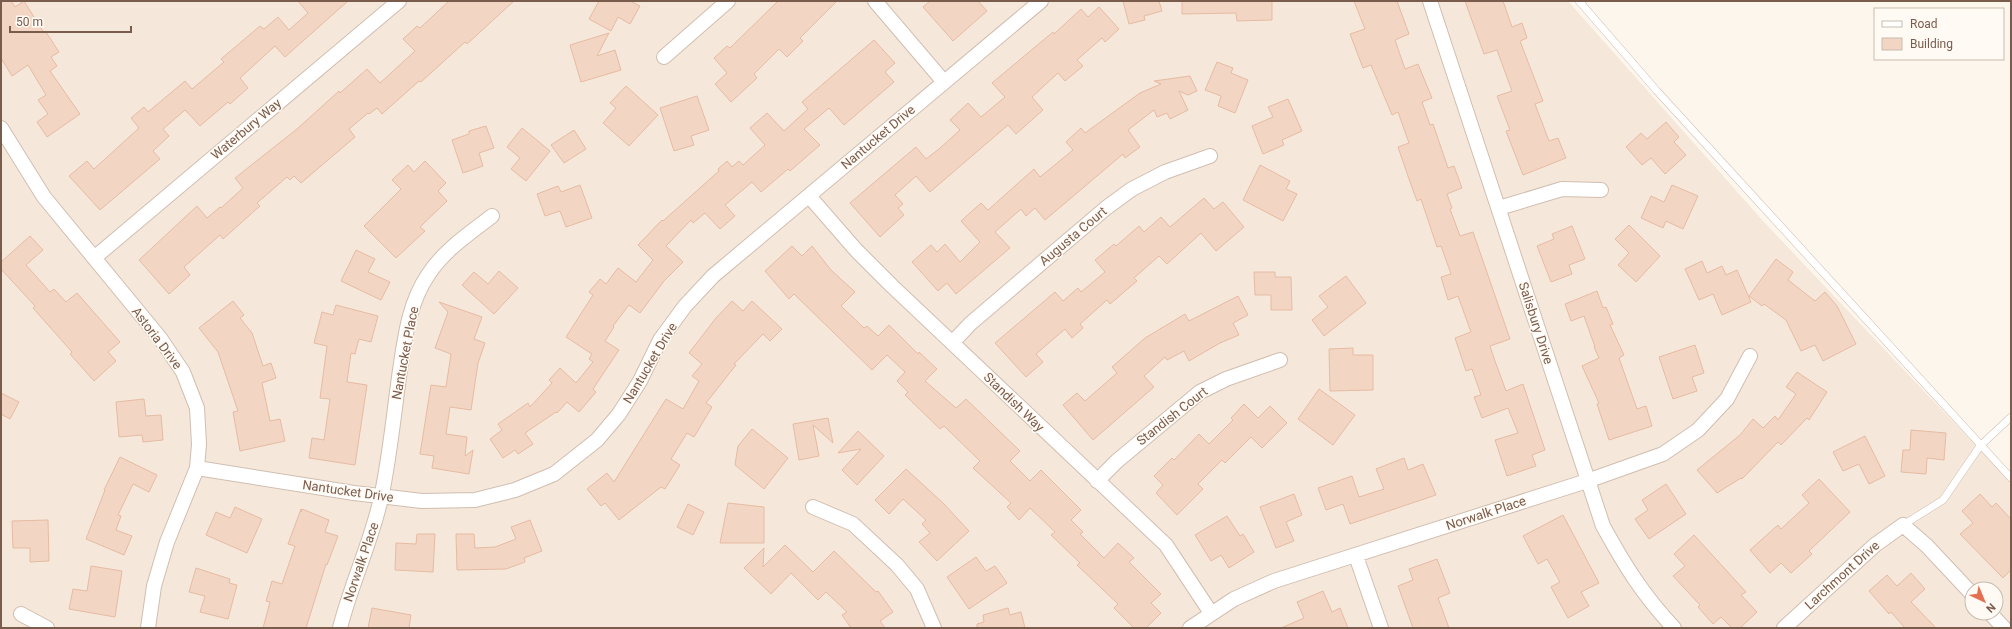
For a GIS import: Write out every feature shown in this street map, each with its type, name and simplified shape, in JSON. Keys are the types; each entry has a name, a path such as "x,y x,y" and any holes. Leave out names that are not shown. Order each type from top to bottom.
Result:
{"street":[{"name":"Waterbury Way","path":"94,258 399,1"},
{"path":"664,57 728,1"},
{"path":"875,1 944,82"},
{"name":"Nantucket Drive","path":"197,468 422,501 475,500 515,490 554,474 597,440 619,414 640,381 660,340 685,306 713,276 1041,1"},
{"name":"Salisbury Drive","path":"1430,1 1603,526 1627,570 1652,605 1674,628"},
{"name":"Astoria Drive","path":"1,128 44,197 160,338 183,372 197,408 199,444 197,468 167,542 154,586 148,628"},
{"name":"Augusta Court","path":"952,343 971,323 1106,208 1132,189 1166,172 1210,156"},
{"path":"1499,208 1562,189 1600,190"},
{"name":"Standish Way","path":"809,196 856,250 1097,481 1166,545 1211,613"},
{"name":"Nantucket Place","path":"381,496 406,334 414,300 428,275 447,251 492,216"},
{"name":"Norwalk Place","path":"1190,628 1234,599 1274,580 1356,556 1587,481 1663,454 1698,430 1727,399 1750,356"},
{"name":"Standish Court","path":"1097,481 1116,461 1200,392 1226,379 1280,360"},
{"name":"Norwalk Place","path":"340,628 345,608 375,524 381,496"},
{"path":"813,507 853,524 897,565 917,589 934,628"},
{"path":"1903,525 1926,546 1964,586"},
{"name":"Larchmont Drive","path":"1784,628 1874,545 1903,525"},
{"path":"1356,556 1380,628"},
{"path":"21,614 47,628"}],"lane":[{"path":"1579,1 1657,91 1980,446 2011,478"},
{"path":"1903,525 1943,500 1980,446 2011,417"}],"shaded area":[{"path":"1,1 1568,1 1763,221 2011,483 2011,628 1,628"}],"building":[{"path":"1,1 11,1 15,7 24,1 44,33 46,32 59,52 51,57 57,66 50,71 80,114 47,137 37,122 48,114 38,100 46,95 28,65 12,76 1,58"},
{"path":"298,1 348,1 285,57 275,46 240,78 248,88 230,104 228,102 200,126 185,110 163,129 169,136 153,151 160,159 100,210 69,176 87,161 94,169 139,128 131,118 144,107 148,112 185,81 192,89 224,62 221,59 260,26 264,29 278,17 289,30 308,13"},
{"path":"449,1 514,1 467,44 465,42 421,82 419,81 382,114 377,108 369,114 368,113 349,129 355,137 301,183 294,176 290,180 287,177 257,203 260,206 223,239 220,235 184,267 190,275 169,294 139,260 197,206 207,218 220,207 221,208 243,188 235,178 297,129 339,91 340,93 367,69 380,83 415,51 403,39 417,26 420,28"},
{"path":"599,1 630,1 640,6 630,24 618,17 611,31 589,19"},
{"path":"778,1 837,1 800,38 803,41 787,57 779,49 754,74 757,78 731,102 715,84 727,73 714,58 727,46 730,48"},
{"path":"930,1 978,1 987,11 953,41 923,7"},
{"path":"1123,1 1159,1 1162,11 1144,16 1145,20 1129,24"},
{"path":"1182,1 1272,1 1272,20 1237,21 1236,13 1182,14"},
{"path":"1354,1 1397,1 1409,34 1395,40 1405,69 1418,64 1432,98 1422,102 1430,125 1433,124 1448,168 1454,166 1462,188 1447,194 1452,208 1450,209 1460,236 1473,232 1510,339 1490,346 1506,391 1523,384 1545,450 1532,455 1536,466 1507,476 1495,440 1518,433 1508,408 1482,418 1474,397 1481,395 1472,369 1466,371 1455,338 1471,332 1458,296 1448,300 1441,277 1451,274 1441,246 1437,247 1421,199 1417,201 1398,147 1409,143 1398,112 1392,115 1371,65 1363,68 1350,34 1365,29"},
{"path":"1465,1 1503,1 1512,27 1522,23 1527,38 1520,41 1543,101 1535,104 1549,141 1558,138 1566,158 1523,175 1506,131 1510,130 1497,96 1512,91 1497,50 1484,54"},
{"path":"1099,7 1119,29 1105,42 1102,38 1077,60 1083,66 1065,81 1058,73 1032,97 1043,110 1016,134 1008,125 930,192 916,176 895,195 903,204 898,208 904,215 880,237 850,203 916,147 926,159 939,149 960,130 950,120 968,103 981,117 1005,97 992,83 1053,32 1054,34 1081,9 1088,17"},
{"path":"609,33 597,56 615,50 621,70 581,82 570,45"},
{"path":"874,40 895,63 885,72 894,82 844,125 829,108 804,129 820,145 790,171 788,169 761,192 752,182 725,205 735,216 720,229 705,213 693,223 691,220 666,246 683,262 664,281 640,313 629,305 613,326 614,327 605,341 619,350 593,389 596,392 579,412 567,402 557,413 556,412 525,433 533,444 518,454 515,450 503,458 490,439 502,430 498,424 528,403 530,407 552,383 549,380 560,368 576,383 593,362 589,359 592,354 566,337 593,295 589,292 600,279 606,284 618,268 636,282 653,260 638,245 662,220 663,221 719,171 718,169 727,161 732,167 739,161 743,165 765,145 750,128 767,113 784,131 808,109 802,102"},
{"path":"1217,62 1233,68 1231,73 1248,80 1235,113 1218,106 1221,96 1205,90"},
{"path":"1190,76 1197,91 1188,95 1179,91 1188,110 1170,119 1167,113 1157,117 1154,110 1128,130 1140,147 1125,158 1123,154 1045,220 1035,208 1026,216 1021,209 995,232 1010,248 956,294 947,283 938,291 912,262 931,245 937,252 945,244 960,262 980,242 961,221 981,203 988,210 1034,169 1040,177 1073,150 1066,142 1081,128 1085,133 1140,93 1161,84 1154,81"},
{"path":"626,86 658,115 629,146 603,123 616,108 610,103"},
{"path":"697,96 709,130 691,136 694,145 674,151 660,108"},
{"path":"1288,99 1302,131 1282,140 1284,145 1263,154 1252,126 1273,117 1268,107"},
{"path":"1666,122 1679,137 1674,142 1686,155 1665,174 1651,158 1642,165 1626,147 1641,133 1647,139"},
{"path":"486,126 494,148 479,153 483,166 463,173 452,140 469,134 469,131"},
{"path":"522,128 550,151 526,181 511,169 520,158 507,147"},
{"path":"574,130 586,149 564,163 551,145"},
{"path":"425,161 446,183 438,191 447,201 420,227 425,231 396,258 364,226 401,189 392,180 408,165 414,172"},
{"path":"1260,165 1290,181 1286,189 1297,194 1283,221 1243,200"},
{"path":"580,185 592,218 566,227 560,211 545,216 537,194 558,186 561,192"},
{"path":"1672,185 1698,196 1683,229 1666,221 1663,228 1641,218 1651,196 1664,202"},
{"path":"1204,198 1214,209 1223,202 1244,227 1216,251 1201,233 1167,264 1159,256 1134,278 1137,281 1110,304 1107,300 1080,324 1083,328 1072,338 1065,329 1036,354 1043,362 1026,377 995,343 1055,292 1063,301 1078,288 1081,292 1105,272 1095,260 1114,244 1116,246 1139,226 1144,232 1161,217 1170,227"},
{"path":"1629,225 1660,256 1636,282 1618,265 1629,253 1615,239"},
{"path":"1572,226 1585,259 1569,265 1572,274 1551,282 1537,246 1554,239 1552,234"},
{"path":"30,236 43,250 26,265 50,292 54,289 66,302 77,293 120,342 108,352 116,361 94,381 70,354 72,352 33,308 35,306 1,269 1,262"},
{"path":"792,246 802,256 812,246 831,270 855,292 841,306 864,328 867,326 878,336 889,325 918,354 919,352 937,369 925,381 956,408 966,399 1020,451 1010,461 1030,481 1041,470 1081,510 1071,520 1083,532 1080,534 1104,558 1118,543 1134,558 1129,562 1161,594 1151,603 1161,613 1146,628 1134,628 1114,608 1118,604 1077,565 1080,563 1051,535 1055,532 1030,508 1019,520 1007,507 1011,503 973,468 980,461 944,426 940,429 905,395 908,392 897,381 905,372 887,355 872,370 794,294 789,299 765,271"},
{"path":"356,250 375,259 368,272 390,282 381,300 341,281"},
{"path":"1776,259 1793,272 1788,280 1815,301 1825,292 1837,306 1856,344 1823,361 1815,345 1801,351 1786,320 1764,304 1762,306 1749,296"},
{"path":"1702,261 1707,273 1722,266 1726,275 1737,270 1751,302 1722,315 1713,294 1699,300 1685,269"},
{"path":"499,271 518,288 494,314 462,285 474,272 488,284"},
{"path":"1254,272 1275,272 1275,277 1291,277 1292,310 1271,310 1271,295 1255,295"},
{"path":"1346,276 1366,303 1324,336 1312,320 1328,307 1319,296"},
{"path":"1597,291 1603,308 1606,307 1613,324 1610,325 1624,355 1619,358 1637,409 1646,406 1652,426 1609,440 1597,404 1599,403 1582,366 1599,358 1584,316 1571,321 1565,304"},
{"path":"1238,296 1248,315 1233,323 1239,335 1220,343 1189,361 1184,351 1167,360 1165,357 1144,376 1154,387 1093,440 1063,405 1077,393 1085,401 1117,373 1112,367 1145,338 1185,314 1189,321"},
{"path":"233,301 244,315 240,318 252,333 263,366 271,363 276,378 262,383 270,421 280,419 285,441 240,451 233,412 238,411 218,352 199,328"},
{"path":"732,301 743,311 752,301 782,329 770,341 763,334 734,364 736,365 706,403 712,407 694,437 687,433 671,459 680,465 665,489 661,487 619,520 605,503 601,506 587,489 607,473 614,482 666,399 683,409 699,381 692,376 702,364 689,353 716,318"},
{"path":"439,302 482,317 474,339 485,343 478,363 471,410 450,407 446,434 467,437 465,456 473,450 469,474 432,468 434,456 420,454 431,385 446,387 451,354 435,348 448,312"},
{"path":"336,305 378,316 371,342 359,339 355,354 351,353 347,382 367,385 355,465 309,458 312,438 324,440 330,399 320,398 327,346 314,343 322,312 333,315"},
{"path":"1695,345 1704,373 1692,377 1697,391 1673,399 1659,357"},
{"path":"1353,348 1353,355 1373,355 1373,390 1330,391 1329,349"},
{"path":"1797,372 1827,392 1809,420 1807,418 1781,445 1778,442 1742,479 1741,478 1717,493 1697,470 1740,435 1753,419 1763,428 1775,416 1778,420 1796,394 1786,387"},
{"path":"1319,389 1355,415 1333,445 1298,419"},
{"path":"1,393 19,402 10,419 1,414"},
{"path":"144,399 146,416 161,415 163,440 143,442 142,435 119,437 116,402"},
{"path":"1244,404 1258,418 1270,406 1287,423 1262,448 1251,437 1225,463 1222,460 1198,484 1203,489 1177,515 1156,493 1163,485 1154,476 1172,458 1174,460 1199,434 1209,444 1233,420 1231,418"},
{"path":"828,418 833,443 813,425 819,456 799,460 793,424"},
{"path":"752,429 788,458 764,489 735,465 738,446"},
{"path":"1911,430 1946,433 1944,460 1927,458 1926,474 1901,472 1903,450 1910,450"},
{"path":"858,431 884,456 857,485 842,470 861,449 838,453"},
{"path":"1865,436 1885,476 1869,484 1859,464 1843,471 1833,452"},
{"path":"120,457 157,475 149,492 133,484 118,515 121,516 116,530 132,536 124,555 86,539 104,490"},
{"path":"1404,458 1408,470 1423,464 1436,495 1350,524 1343,504 1326,510 1318,488 1352,476 1359,497 1384,489 1376,469"},
{"path":"906,469 944,504 969,531 937,561 919,542 930,533 922,524 926,520 903,499 889,514 875,500"},
{"path":"1819,479 1850,512 1809,551 1812,554 1791,573 1781,563 1770,573 1750,550 1778,525 1781,529 1809,503 1802,495"},
{"path":"1666,484 1686,514 1649,539 1635,519 1648,510 1642,500"},
{"path":"1294,494 1302,515 1286,522 1294,541 1276,548 1260,507"},
{"path":"1980,494 1992,507 1996,503 2011,519 2011,570 2003,578 1960,534 1973,523 1962,511"},
{"path":"728,503 764,507 764,543 720,543"},
{"path":"688,504 704,512 693,535 677,527"},
{"path":"235,507 262,519 247,553 206,535 216,512 230,518"},
{"path":"301,509 301,512 302,509 329,520 325,532 338,536 327,565 326,564 306,628 263,628 270,602 266,601 272,581 282,584 295,546 288,544"},
{"path":"1563,515 1599,583 1581,592 1589,606 1568,618 1551,587 1560,582 1547,559 1538,564 1523,536"},
{"path":"1227,516 1240,536 1243,534 1254,552 1229,568 1221,555 1211,561 1195,535"},
{"path":"48,520 49,561 30,562 30,548 13,548 12,521"},
{"path":"530,520 542,551 524,558 525,562 506,569 457,570 456,534 474,534 475,548 495,547 516,539 511,527"},
{"path":"417,534 435,534 433,572 395,570 396,543 416,544"},
{"path":"1694,535 1746,592 1741,595 1757,612 1740,628 1732,628 1721,617 1713,624 1698,607 1700,605 1673,576 1685,566 1674,554"},
{"path":"785,545 813,572 834,551 876,592 878,591 893,612 880,621 885,628 851,628 842,615 847,612 826,592 818,600 791,573 771,594 744,568 764,548 763,567"},
{"path":"976,557 986,571 995,566 1007,583 969,609 947,577"},
{"path":"1437,559 1450,593 1438,598 1449,628 1413,628 1398,586 1413,580 1409,569"},
{"path":"91,566 122,571 115,617 69,609 73,589 87,591"},
{"path":"196,568 230,579 229,583 237,585 228,619 200,612 205,596 189,592"},
{"path":"1911,573 1925,589 1911,602 1936,628 1905,628 1891,612 1889,614 1869,591 1887,575 1897,586"},
{"path":"1323,591 1332,612 1340,608 1348,628 1281,628 1304,618 1297,602"},
{"path":"372,608 411,615 409,628 368,628"},
{"path":"1008,608 1010,615 1021,612 1025,628 977,628 977,624 984,622 983,615"}]}
